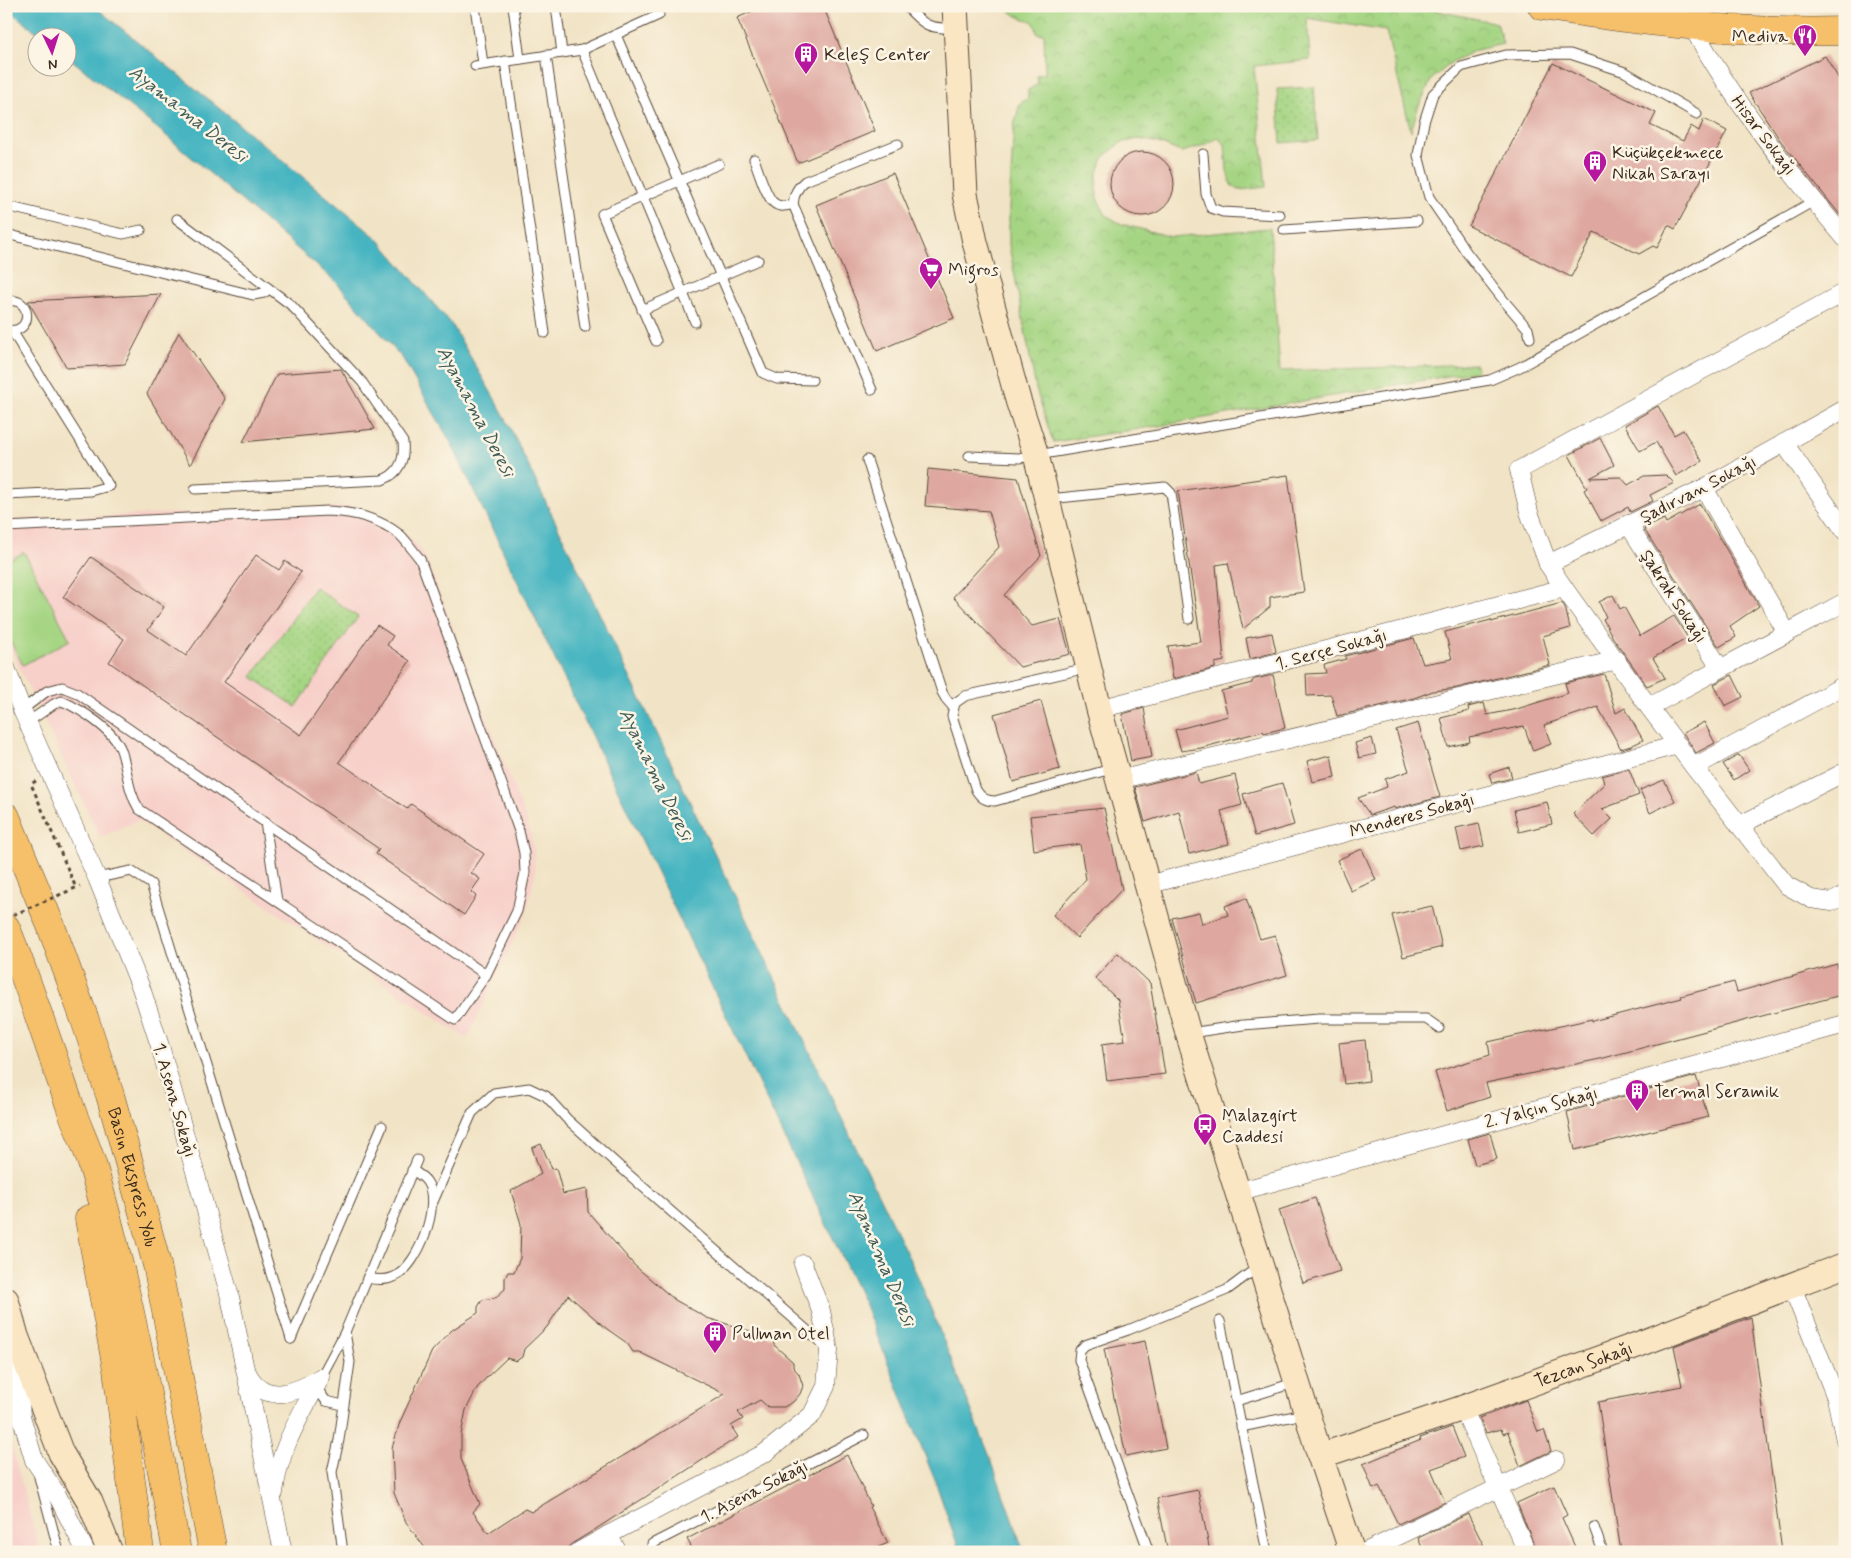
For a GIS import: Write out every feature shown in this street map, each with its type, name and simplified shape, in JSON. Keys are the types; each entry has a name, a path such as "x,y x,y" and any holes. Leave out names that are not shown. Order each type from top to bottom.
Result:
{"main road":[{"path":"1542,6 1692,26 1844,35"},
{"path":"955,12 965,194 975,242 1018,400 1036,455 1116,774 1188,1033 1320,1456 1352,1552"},
{"name":"Basın Ekspress Yolu","path":"6,817 51,926 110,1095 157,1266 213,1552"},
{"name":"Basın Ekspress Yolu","path":"6,928 38,1011 70,1109 92,1165 132,1320 177,1552"},
{"path":"70,1109 80,1179 92,1230 117,1369 140,1552"},
{"name":"Tezcan Sokağı","path":"1320,1456 1463,1408 1637,1345 1791,1284 1845,1265"},
{"path":"157,1266 190,1377 231,1552"},
{"path":"6,1300 16,1336 61,1453 90,1502 110,1552"}],"street":[{"name":"Hisar Sokağı","path":"1692,26 1713,64 1754,126 1845,238"},
{"path":"1845,292 1519,470 1529,512 1548,564 1694,767 1786,885 1811,899 1832,902 1845,895"},
{"name":"Şadırvan Sokağı","path":"1548,564 1704,488 1845,409"},
{"path":"1784,443 1845,531"},
{"path":"1704,488 1787,633"},
{"name":"Şakrak Sokağı","path":"1628,524 1720,668"},
{"name":"1. Serçe Sokağı","path":"1099,709 1564,588"},
{"path":"1649,707 1845,602"},
{"path":"1116,774 1617,660"},
{"name":"1. Asena Sokağı","path":"6,668 25,716 97,878 141,988 160,1046 230,1297 283,1552"},
{"path":"1694,767 1845,685"},
{"name":"Menderes Sokağı","path":"1147,885 1678,745"},
{"path":"1740,825 1845,772"},
{"name":"2. Yalçın Sokağı","path":"1237,1192 1845,1024"},
{"path":"578,1552 765,1453 812,1415 826,1386 829,1350 821,1310 803,1264"},
{"path":"1791,1284 1836,1398 1845,1440"},
{"path":"16,1336 21,1416 34,1460 56,1493 86,1552"},
{"path":"243,1362 251,1380 258,1388 267,1392 279,1394 291,1392 318,1382"},
{"path":"273,1506 276,1477 282,1456 318,1382"},
{"path":"1463,1408 1527,1552"},
{"path":"1365,1552 1556,1460"},
{"path":"608,1535 618,1552"}],"lane":[{"path":"475,6 479,65 582,50 659,15"},
{"path":"513,6 520,59"},
{"path":"556,6 562,53"},
{"path":"906,6 927,26 937,28 955,12"},
{"path":"616,35 763,373 777,380 812,380"},
{"path":"582,50 695,322"},
{"path":"1530,338 1528,329 1467,252 1429,198 1418,155 1424,122 1433,94 1461,67 1506,55 1570,54 1625,72 1696,114"},
{"path":"546,55 585,327"},
{"path":"505,61 545,333"},
{"path":"872,390 793,204 796,190 805,181 898,144"},
{"path":"1203,154 1206,194 1211,208 1223,212 1280,214"},
{"path":"754,159 771,200 780,206 786,207 793,204"},
{"path":"656,342 602,214 719,164"},
{"path":"969,456 1019,458 1282,416 1490,380 1520,367 1814,201"},
{"path":"6,206 123,234 141,230"},
{"path":"178,218 290,306 362,382 402,442 403,457 402,463 394,473 382,480 195,489"},
{"path":"1284,230 1417,221"},
{"path":"6,234 253,295 264,293 269,289"},
{"path":"642,310 758,260"},
{"path":"6,302 20,302 26,310 25,324 21,328 9,330 109,486 91,491 6,495"},
{"path":"868,460 942,692 953,706"},
{"path":"1047,499 1165,487 1171,493 1189,619"},
{"path":"6,527 328,511 350,512 376,520 400,535 420,559 520,831 525,873 516,910 486,975 455,1020 139,809 132,798 121,749 113,734 71,705 62,701 25,716"},
{"path":"1089,667 965,696 960,698 953,706 952,716 976,790 979,795 989,801 995,802 1116,774"},
{"path":"25,716 48,691 62,687 77,693 486,975"},
{"path":"265,822 277,901"},
{"path":"97,878 132,871 151,884 291,1338 382,1126"},
{"path":"1188,1033 1243,1025 1319,1019 1426,1019 1438,1028"},
{"path":"368,1278 378,1280 395,1277 409,1264 422,1245 432,1204 472,1113 494,1093 529,1088 546,1096 567,1119 627,1174 829,1350"},
{"path":"343,1405 326,1402 318,1382 345,1332 416,1160"},
{"path":"412,1170 428,1182 432,1204"},
{"path":"1149,1552 1079,1360 1080,1350 1085,1345 1128,1330 1227,1290 1260,1265"},
{"path":"1220,1321 1240,1427 1267,1552"},
{"path":"344,1552 332,1472 339,1440 350,1362 345,1332"},
{"path":"1236,1401 1297,1382"},
{"path":"1240,1427 1307,1414"},
{"name":"1. Asena Sokağı","path":"654,1552 652,1544 864,1435"},
{"path":"34,1460 59,1552"},
{"path":"1594,1527 1604,1552"}],"path":[{"path":"6,918 80,886"}],"shaded area":[{"path":"348,507 364,511 392,524 419,547 427,561 529,827 534,851 535,873 526,914 467,1039 138,820 100,837 6,640 6,520"},
{"path":"6,1425 40,1552 6,1552"}],"green space":[{"path":"1004,6 1413,6 1497,23 1503,44 1476,50 1453,61 1431,80 1418,108 1411,131 1386,31 1307,18 1310,60 1254,66 1266,187 1239,190 1231,185 1227,171 1225,144 1218,138 1199,147 1181,152 1159,143 1139,139 1120,143 1103,158 1097,176 1097,198 1106,215 1121,224 1172,237 1270,228 1280,371 1476,364 1477,371 1158,426 1053,442 1036,389 1009,245 1009,207 1014,126 1020,103 1028,99 1028,90 1038,84 1037,75 1045,74 1044,34 1037,33 1033,22 1017,16"},
{"path":"1314,87 1318,140 1281,143 1277,89"},
{"path":"24,552 70,640 23,665 6,633 6,562"},
{"path":"315,587 358,617 296,707 252,677"}],"water":[{"name":"Ayamama Deresi","path":"6,6 94,6 378,239 452,325 504,415 919,1279 990,1457 1024,1552 960,1552 934,1478 864,1303 451,443 403,359 336,282 162,132 78,65 78,28 32,28 6,8"}],"building":[{"name":"Keleş Center","path":"764,6 823,6 875,131 798,163 737,18"},
{"path":"1825,56 1845,89 1845,221 1780,140 1749,93"},
{"name":"Küçükçekmece Nikah Sarayı","path":"1553,63 1656,113 1650,125 1683,141 1691,126 1699,131 1704,119 1727,131 1675,229 1668,225 1657,248 1653,246 1639,254 1594,232 1571,277 1469,226"},
{"path":"1142,152 1160,158 1168,166 1174,184 1168,202 1160,210 1142,216 1124,210 1116,202 1110,184 1116,166 1124,158"},
{"path":"893,173 954,318 877,351 816,205"},
{"path":"161,294 125,364 67,368 28,301"},
{"path":"179,332 225,399 190,465 147,394"},
{"path":"341,369 375,429 243,442 277,374"},
{"path":"1658,406 1674,435 1683,430 1702,461 1676,476 1656,442 1640,451 1625,425"},
{"path":"1600,438 1614,465 1590,478 1621,477 1628,485 1644,476 1666,475 1674,483 1650,495 1653,501 1630,512 1628,507 1601,521 1584,490 1587,488 1569,455"},
{"path":"928,469 1018,478 1041,556 1004,595 1032,626 1060,619 1070,654 1020,667 953,597 999,547 989,511 925,506"},
{"path":"1288,475 1304,592 1270,597 1270,607 1243,629 1228,563 1216,565 1224,661 1215,663 1215,668 1173,679 1168,646 1201,642 1178,491"},
{"path":"1700,504 1759,606 1730,626 1736,637 1719,647 1644,529 1664,519 1666,523"},
{"path":"256,555 279,570 285,561 301,572 224,682 301,735 377,625 393,636 387,645 410,661 339,762 407,809 411,804 484,854 471,873 480,879 471,892 476,896 464,915 376,854 379,849 109,662 124,639 63,597 91,557 164,607 148,630 186,656"},
{"path":"1613,595 1620,609 1624,607 1640,636 1674,616 1688,638 1653,658 1665,678 1647,686 1613,638 1603,619 1606,617 1599,602"},
{"path":"1562,603 1565,607 1570,628 1543,636 1550,665 1457,688 1433,691 1414,698 1337,716 1331,695 1307,696 1306,674 1326,673 1324,665 1346,659 1345,656 1414,638 1423,664 1452,659 1445,632"},
{"path":"1272,633 1276,652 1250,659 1246,638"},
{"path":"1604,674 1616,713 1625,708 1643,740 1621,749 1598,707 1544,725 1551,744 1533,751 1524,726 1469,737 1470,742 1448,747 1441,718 1469,711 1468,707 1484,703 1487,715 1517,709 1568,693 1565,683"},
{"path":"1273,675 1285,728 1264,733 1263,731 1201,748 1181,751 1175,730 1228,716 1221,691"},
{"path":"1732,675 1743,697 1725,706 1714,684"},
{"path":"1041,701 1060,769 1013,782 994,714"},
{"path":"1144,708 1152,757 1131,761 1122,714"},
{"path":"1704,722 1715,743 1696,753 1683,733"},
{"path":"1418,723 1440,797 1395,809 1394,807 1370,815 1358,798 1387,787 1385,779 1409,771 1396,730"},
{"path":"1372,738 1376,754 1359,758 1355,743"},
{"path":"1331,755 1335,777 1312,782 1307,761"},
{"path":"1739,755 1749,770 1734,780 1723,764"},
{"path":"1509,767 1512,778 1492,783 1489,774"},
{"path":"1629,769 1639,795 1602,809 1612,819 1594,836 1573,814 1604,784 1602,776"},
{"path":"1196,772 1199,784 1235,775 1242,805 1221,811 1229,844 1189,854 1179,811 1145,822 1135,787"},
{"path":"1664,780 1675,801 1650,813 1640,790"},
{"path":"1282,783 1294,825 1255,836 1243,794"},
{"path":"1547,802 1552,824 1519,832 1514,810"},
{"path":"1104,808 1122,889 1077,938 1053,915 1086,879 1080,844 1034,850 1030,816"},
{"path":"1479,823 1484,846 1461,851 1456,828"},
{"path":"1362,849 1376,880 1351,891 1337,860"},
{"path":"1246,898 1260,939 1275,935 1287,975 1196,1003 1172,918 1199,912 1202,924 1228,915 1225,906"},
{"path":"1432,906 1442,947 1403,957 1392,915"},
{"path":"1118,953 1150,983 1165,1074 1107,1081 1102,1044 1125,1041 1118,1000 1095,978"},
{"path":"1837,964 1845,994 1600,1059 1486,1083 1490,1097 1447,1111 1435,1072 1490,1055 1488,1042 1592,1019 1592,1021 1682,998 1681,996 1734,982 1737,992"},
{"path":"1365,1040 1369,1081 1344,1084 1339,1043"},
{"name":"Termal Seramik","path":"1696,1076 1708,1117 1575,1150 1567,1112"},
{"path":"1490,1133 1497,1159 1475,1165 1468,1139"},
{"name":"Pullman Otel","path":"541,1144 552,1169 556,1168 563,1194 587,1189 588,1212 635,1266 675,1300 707,1318 773,1338 774,1345 793,1362 793,1367 799,1374 803,1386 800,1394 793,1402 784,1407 768,1407 760,1400 738,1412 743,1419 731,1426 738,1437 573,1543 562,1552 428,1552 406,1522 394,1493 392,1448 400,1422 432,1351 452,1330 478,1313 478,1307 482,1300 495,1298 505,1289 505,1278 508,1272 514,1272 520,1258 521,1224 511,1191 541,1174 532,1148","holes":["568,1295 607,1329 627,1343 633,1352 639,1352 725,1394 531,1512 525,1509 488,1533 473,1512 480,1504 461,1459 461,1435 466,1410 477,1388 507,1358 516,1361 522,1357 524,1349 547,1327"]},
{"path":"1315,1198 1340,1271 1303,1283 1279,1210"},
{"path":"1751,1317 1782,1552 1621,1552 1598,1402 1682,1386 1674,1346"},
{"path":"1145,1341 1166,1448 1126,1456 1104,1349"},
{"path":"1526,1400 1538,1432 1544,1430 1551,1451 1520,1466 1508,1432 1503,1434 1501,1429 1486,1433 1479,1418"},
{"path":"1452,1427 1464,1457 1431,1469 1445,1502 1398,1524 1379,1486 1373,1489 1363,1464 1421,1440 1420,1438"},
{"path":"847,1455 871,1506 869,1507 888,1543 867,1552 694,1552 687,1539"},
{"path":"1554,1486 1567,1515 1562,1518 1575,1547 1564,1552 1537,1552 1517,1503"},
{"path":"1198,1490 1210,1552 1168,1552 1157,1498"},
{"path":"1468,1514 1487,1552 1424,1552 1418,1538"}],"place":[{"name":"Mediva","path":"1805,57"},
{"name":"Keleş Center","path":"806,75"},
{"name":"Küçükçekmece Nikah Sarayı","path":"1595,183"},
{"name":"Migros","path":"931,290"},
{"name":"Termal Seramik","path":"1637,1112"},
{"name":"Malazgirt Caddesi","path":"1205,1146"},
{"name":"Pullman Otel","path":"715,1354"}]}
